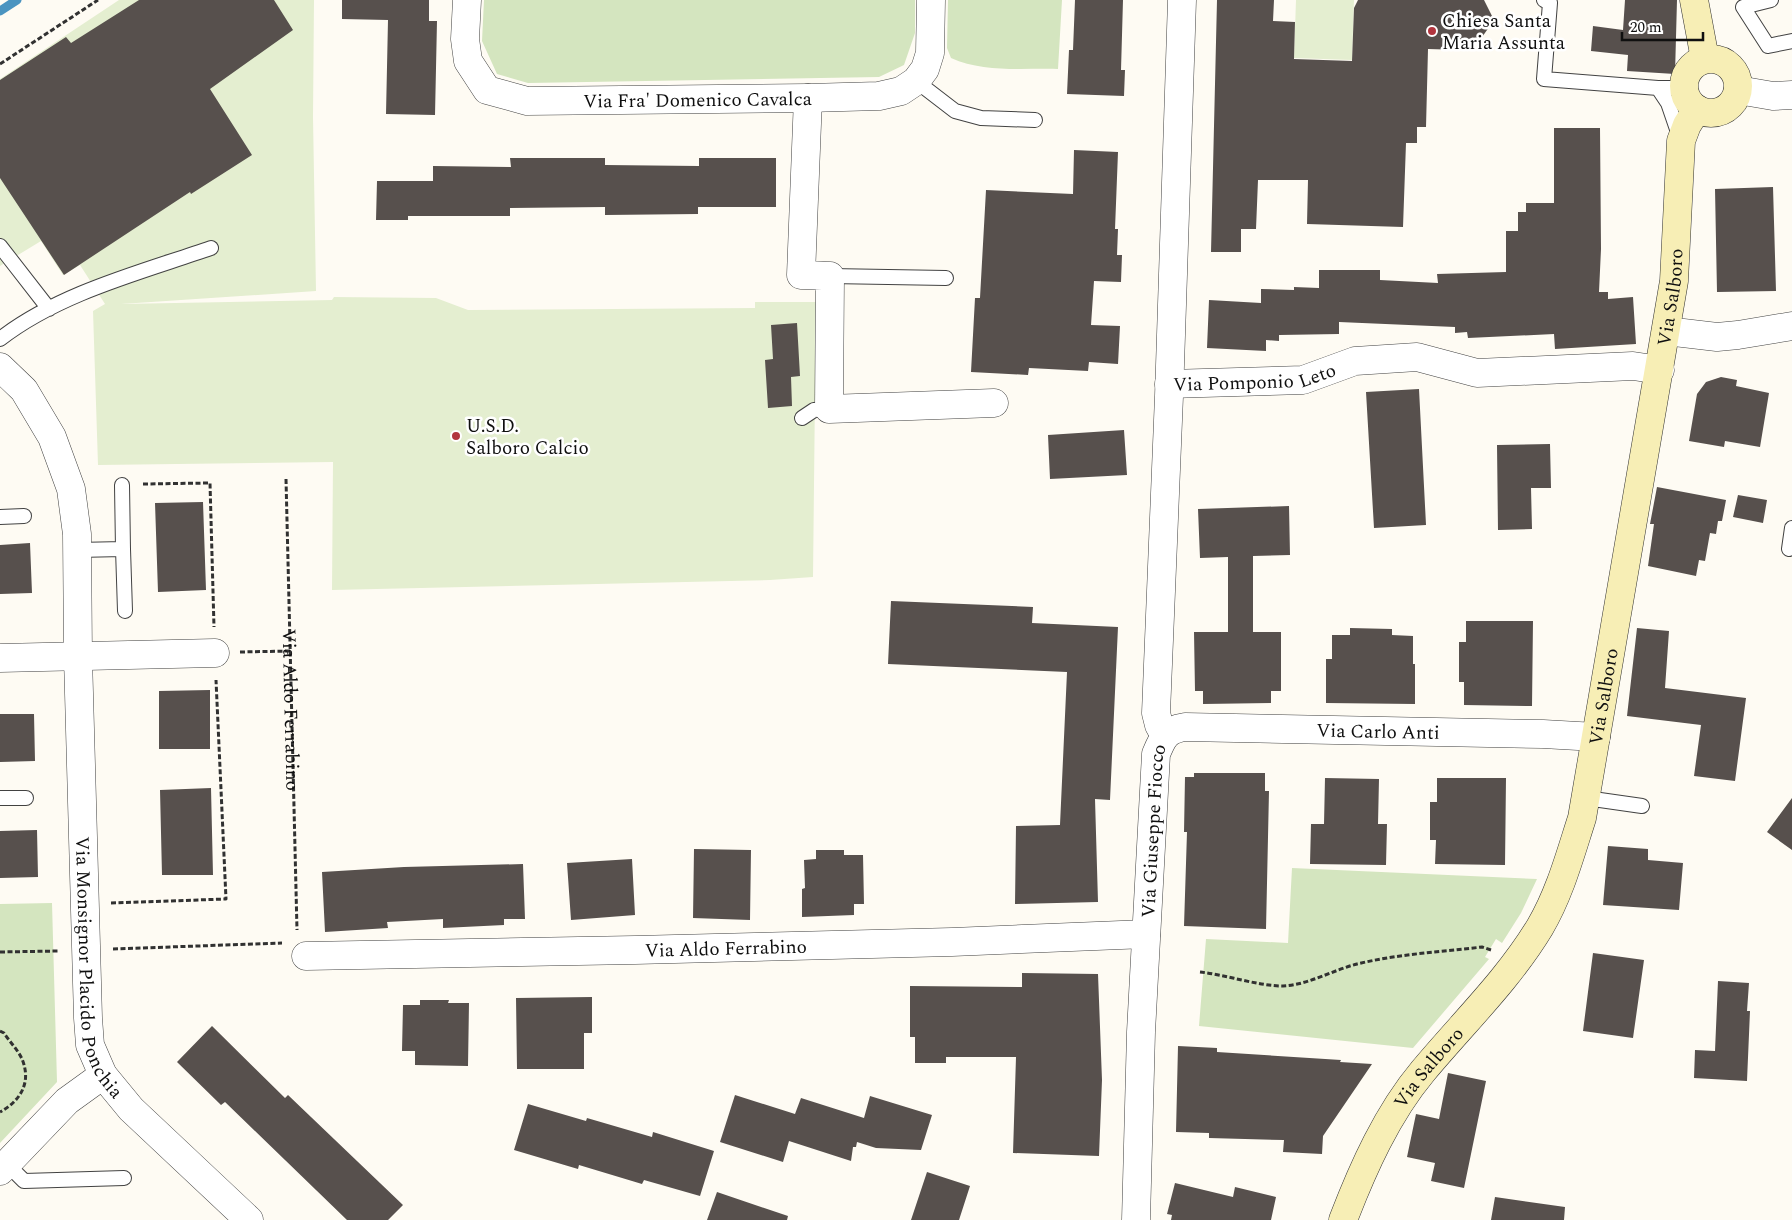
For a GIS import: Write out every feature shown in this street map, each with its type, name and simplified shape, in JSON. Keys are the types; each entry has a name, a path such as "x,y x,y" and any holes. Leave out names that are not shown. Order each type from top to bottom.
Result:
{"street":[{"name":"Via Fra' Domenico Cavalca","path":"467,0 465,39 468,60 488,90 527,101 879,96 901,91 916,81"},
{"path":"916,81 924,69 930,53 931,0"},
{"name":"Via Pomponio Leto","path":"1182,0 1169,384 1303,380 1355,361 1417,357 1477,373 1633,366 1660,370"},
{"path":"1680,95 1705,112 1714,113 1730,106 1736,98 1738,90 1736,72 1730,65 1714,58 1705,59 1694,0"},
{"name":"Via Salboro","path":"1343,1220 1360,1175 1395,1112 1422,1072 1522,955 1541,926 1558,891 1582,818 1674,281 1681,142 1688,124 1680,95 1687,72 1692,66 1705,59"},
{"path":"1738,90 1772,96 1792,95"},
{"path":"808,98 801,275 830,276 829,409 994,403"},
{"path":"1666,331 1717,337 1792,326"},
{"name":"Via Monsignor Placido Ponchia","path":"0,367 24,390 52,437 71,489 77,534 78,657 85,904 75,950 88,1018 90,1045 103,1076 131,1109 249,1220"},
{"name":"Via Giuseppe Fiocco","path":"1136,1220 1141,1042 1156,754 1165,736 1159,725 1156,713 1169,384"},
{"path":"0,658 214,653"},
{"name":"Via Carlo Anti","path":"1165,736 1173,729 1184,727 1552,735 1596,738"},
{"name":"Via Aldo Ferrabino","path":"297,944 754,947 1146,934"},
{"path":"3,1167 67,1101 103,1076"}],"lane":[{"path":"1771,0 1743,7 1768,46 1792,41"},
{"path":"1549,1 1544,79 1680,95"},
{"path":"916,81 955,110 981,118 1035,120"},
{"path":"1680,95 1668,103 1681,142"},
{"path":"0,246 49,309"},
{"path":"0,339 16,327 49,309 95,288 211,248"},
{"path":"830,276 946,278"},
{"path":"802,418 814,410 829,409"},
{"path":"122,485 125,611"},
{"path":"0,517 24,516"},
{"path":"1789,549 1792,528"},
{"path":"77,550 123,549"},
{"path":"0,798 26,798"},
{"path":"1586,798 1642,806"},
{"path":"3,1167 24,1181 124,1178"}],"path":[{"path":"0,64 98,0"},
{"name":"Via Aldo Ferrabino","path":"286,478 297,944"},
{"path":"85,904 226,899 214,653 210,483 122,485"},
{"path":"214,653 290,651"},
{"path":"0,952 297,944"},
{"path":"1200,972 1284,986 1300,983 1355,964 1391,957 1482,947 1490,948"},
{"path":"0,1030 22,1059 27,1080 23,1092 12,1106 0,1112"}],"green space":[{"name":"U.S.D. Salboro Calcio","path":"119,0 314,0 313,117 316,291 121,304 332,300 334,297 436,298 468,310 755,308 755,302 816,302 813,577 770,580 332,590 333,462 98,465 93,311 105,304 80,265 63,275 41,241 0,266 0,79"},
{"path":"484,0 915,0 915,33 904,65 879,77 528,83 497,74 482,41"},
{"path":"948,0 1062,0 1058,69 990,68 964,63 951,58 947,48"},
{"path":"1296,0 1354,0 1352,60 1294,58"},
{"path":"1292,868 1537,879 1521,913 1502,943 1496,939 1485,957 1489,959 1413,1048 1199,1026 1206,939 1288,943"},
{"path":"52,903 57,1082 0,1143 0,904"}],"building":[{"path":"139,0 274,0 293,30 210,89 252,155 191,194 190,192 64,275 0,178 0,80 66,37 71,43"},
{"path":"342,0 429,0 429,21 437,21 435,115 386,114 388,20 342,19"},
{"path":"1075,0 1123,0 1121,70 1125,70 1124,96 1067,94 1069,50 1073,50"},
{"path":"1217,0 1274,0 1273,21 1295,22 1294,59 1352,61 1354,8 1358,0 1484,0 1494,20 1480,40 1465,45 1461,50 1428,49 1426,127 1417,127 1417,143 1406,143 1403,227 1307,224 1308,180 1258,180 1256,229 1241,229 1241,252 1211,252"},
{"path":"1625,0 1677,0 1675,74 1627,71 1628,55 1591,51 1593,26 1623,30"},
{"path":"1554,128 1600,128 1601,249 1599,292 1608,292 1608,299 1633,297 1636,344 1555,349 1554,334 1468,338 1467,332 1455,333 1455,327 1339,322 1339,334 1279,335 1279,341 1266,340 1266,351 1207,348 1209,300 1261,303 1261,289 1294,290 1294,287 1319,288 1319,270 1380,270 1380,280 1438,283 1437,274 1506,272 1506,231 1518,231 1518,212 1526,212 1526,203 1554,203"},
{"path":"1074,150 1118,152 1115,229 1118,229 1117,255 1122,255 1121,282 1094,281 1091,325 1120,326 1118,364 1089,362 1088,371 1029,368 1028,375 971,372 975,298 980,298 986,190 1073,194"},
{"path":"510,158 605,158 605,165 699,166 699,158 776,158 776,207 698,207 698,214 605,215 605,207 510,208 510,216 408,216 408,220 376,220 377,181 433,181 433,166 511,167"},
{"path":"1773,187 1776,291 1717,292 1715,189"},
{"path":"797,323 800,376 791,377 792,406 768,408 765,360 773,359 771,325"},
{"path":"1721,377 1737,380 1736,386 1769,393 1760,447 1725,441 1724,447 1689,441 1697,394 1706,382"},
{"path":"1419,389 1426,525 1374,528 1366,392"},
{"path":"1124,430 1127,475 1050,479 1048,435"},
{"path":"1550,444 1551,488 1531,488 1532,529 1498,530 1497,445"},
{"path":"1657,487 1726,500 1722,521 1718,521 1716,534 1710,533 1705,561 1699,560 1696,576 1648,566 1654,524 1650,524"},
{"path":"1738,495 1767,500 1763,523 1733,517"},
{"path":"203,502 206,590 158,592 155,503"},
{"path":"1289,506 1290,555 1253,556 1253,632 1281,632 1281,691 1271,691 1271,703 1203,704 1203,691 1195,691 1194,632 1228,632 1228,557 1200,558 1198,509"},
{"path":"30,543 32,593 0,594 0,545"},
{"path":"891,601 1033,607 1032,623 1118,627 1110,800 1095,799 1098,902 1015,904 1016,826 1060,825 1067,672 888,664"},
{"path":"1466,621 1533,621 1532,706 1464,705 1464,682 1459,682 1459,642 1466,642"},
{"path":"1350,628 1392,629 1392,635 1413,636 1415,704 1326,703 1326,659 1332,659 1332,635 1350,635"},
{"path":"1637,628 1669,631 1665,688 1746,698 1735,781 1694,776 1701,725 1627,716"},
{"path":"210,690 210,749 159,749 159,691"},
{"path":"0,714 34,714 35,761 0,762"},
{"path":"1194,773 1265,773 1265,791 1269,791 1266,929 1184,926 1187,832 1184,832 1185,777 1194,777"},
{"path":"1325,778 1379,779 1378,824 1387,824 1386,865 1310,864 1311,824 1324,824"},
{"path":"1437,778 1506,778 1505,865 1435,864 1436,840 1430,840 1430,802 1437,802"},
{"path":"211,788 213,875 162,875 160,790"},
{"path":"1792,798 1792,850 1767,832"},
{"path":"37,830 38,877 0,878 0,831"},
{"path":"1608,846 1648,849 1648,860 1683,863 1679,910 1603,905"},
{"path":"694,849 751,850 750,920 693,918"},
{"path":"816,850 844,850 844,855 863,855 864,904 854,904 854,915 802,917 802,889 805,888 804,860 816,859"},
{"path":"632,859 635,915 571,920 567,863"},
{"path":"523,864 525,919 504,919 504,925 443,928 443,919 387,922 388,928 325,932 322,872 404,867"},
{"path":"1593,953 1644,960 1633,1038 1583,1031"},
{"path":"1022,973 1098,974 1102,1080 1099,1156 1013,1153 1016,1057 946,1057 946,1063 915,1063 915,1037 910,1037 910,986 1022,987"},
{"path":"1718,981 1749,983 1747,1011 1750,1011 1747,1081 1694,1078 1695,1050 1715,1051"},
{"path":"592,997 592,1033 584,1033 584,1069 517,1069 516,998"},
{"path":"420,1000 449,1000 448,1003 469,1003 468,1066 415,1065 415,1051 402,1051 403,1005 420,1005"},
{"path":"212,1026 285,1098 288,1095 403,1205 388,1220 347,1220 225,1102 221,1105 177,1062"},
{"path":"1178,1046 1217,1048 1217,1052 1341,1060 1340,1062 1372,1064 1323,1136 1322,1154 1283,1152 1284,1140 1209,1138 1209,1133 1176,1132"},
{"path":"1448,1073 1486,1081 1464,1188 1431,1181 1435,1163 1407,1157 1416,1114 1439,1119"},
{"path":"735,1095 795,1114 801,1098 864,1118 870,1096 932,1115 921,1150 876,1148 857,1142 856,1147 853,1147 851,1161 789,1141 783,1162 720,1142"},
{"path":"528,1104 586,1121 587,1118 652,1137 653,1132 714,1151 700,1196 644,1180 642,1184 579,1165 578,1169 514,1150"},
{"path":"927,1172 970,1186 959,1220 911,1220"},
{"path":"1175,1183 1233,1197 1235,1187 1276,1197 1271,1220 1171,1220 1172,1215 1167,1214"},
{"path":"717,1192 788,1216 787,1220 707,1220"},
{"path":"1495,1197 1565,1207 1564,1220 1491,1220"}],"waterway":[{"path":"0,11 17,0"}],"place":[{"name":"Chiesa Santa Maria Assunta","path":"1432,31"},
{"name":"U.S.D. Salboro Calcio","path":"456,436"}]}
